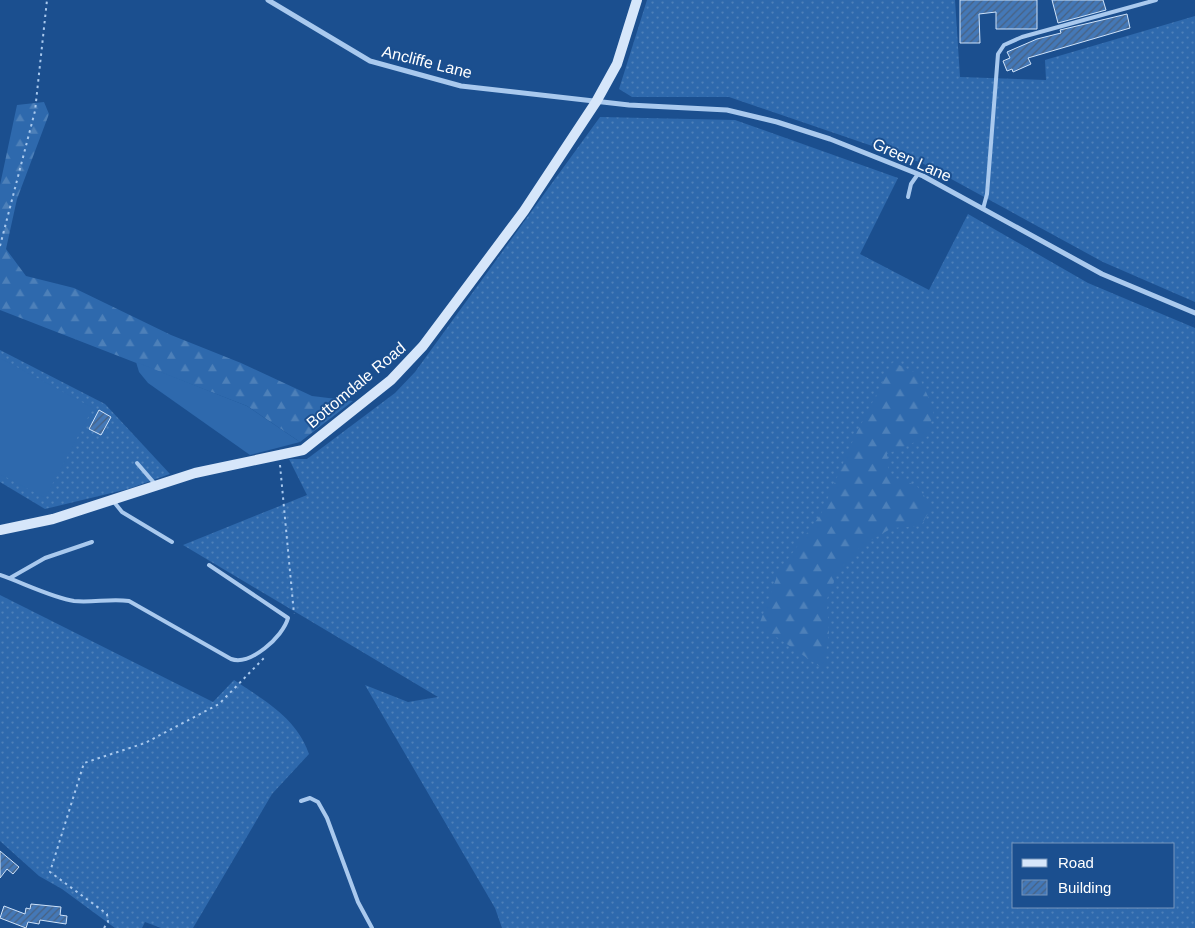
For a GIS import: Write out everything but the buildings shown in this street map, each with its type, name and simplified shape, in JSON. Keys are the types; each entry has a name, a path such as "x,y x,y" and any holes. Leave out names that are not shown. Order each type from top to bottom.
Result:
{"street":[{"name":"Ancliffe Lane","path":"268,0 370,61 462,86 596,102"},
{"name":"Bottomdale Road","path":"0,530 54,519 195,473 303,450 391,380 423,346 524,211 596,102 618,64 637,0"},
{"name":"Green Lane","path":"596,102 727,110 777,122 830,139 918,174 1102,274 1195,313"}],"lane":[{"path":"983,209 987,194 998,54 1004,45 1022,37 1156,0"},
{"path":"908,197 911,184 918,174"},
{"path":"137,463 157,485"},
{"path":"113,500 116,507 122,512 172,542"},
{"path":"10,578 45,558 92,542"},
{"path":"0,575 63,599 129,601 231,659 238,662 246,660 266,647 282,629 288,618 209,565"},
{"path":"301,801 310,798 318,802 327,818 358,902 372,928"}],"path":[{"path":"0,246 35,111 48,0"},
{"path":"279,455 294,619"},
{"path":"104,928 108,922 107,914 50,872 84,763 145,743 218,704 266,656"}],"green space":[{"path":"647,0 955,0 960,77 1046,80 1045,60 1195,16 1195,302 1103,262 922,163 729,97 632,97 619,89"},
{"path":"44,102 49,114 17,199 6,249 26,276 74,288 171,335 241,363 312,396 353,401 300,442 247,406 0,310 0,185 17,105"},
{"path":"600,117 735,120 898,178 860,254 929,290 968,214 1088,283 1195,328 1195,928 502,928 495,908 365,685 408,702 438,697 183,545 307,495 289,459 307,459 395,393 415,372"},
{"path":"0,350 105,404 170,474 128,489 45,509 0,482"},
{"path":"0,358 93,408 45,498 0,474"},
{"path":"136,362 247,406 300,442 250,455 148,383 139,372"},
{"path":"893,362 918,374 934,410 927,437 887,454 889,476 916,485 932,506 921,526 892,528 861,546 838,571 827,599 829,633 823,669 759,625 779,571 821,514 854,438"},
{"path":"0,595 213,702 234,680 278,711 288,720 304,741 309,754 272,794 193,928 161,928 145,922 142,928 115,928 62,889 39,876 0,841"}]}
